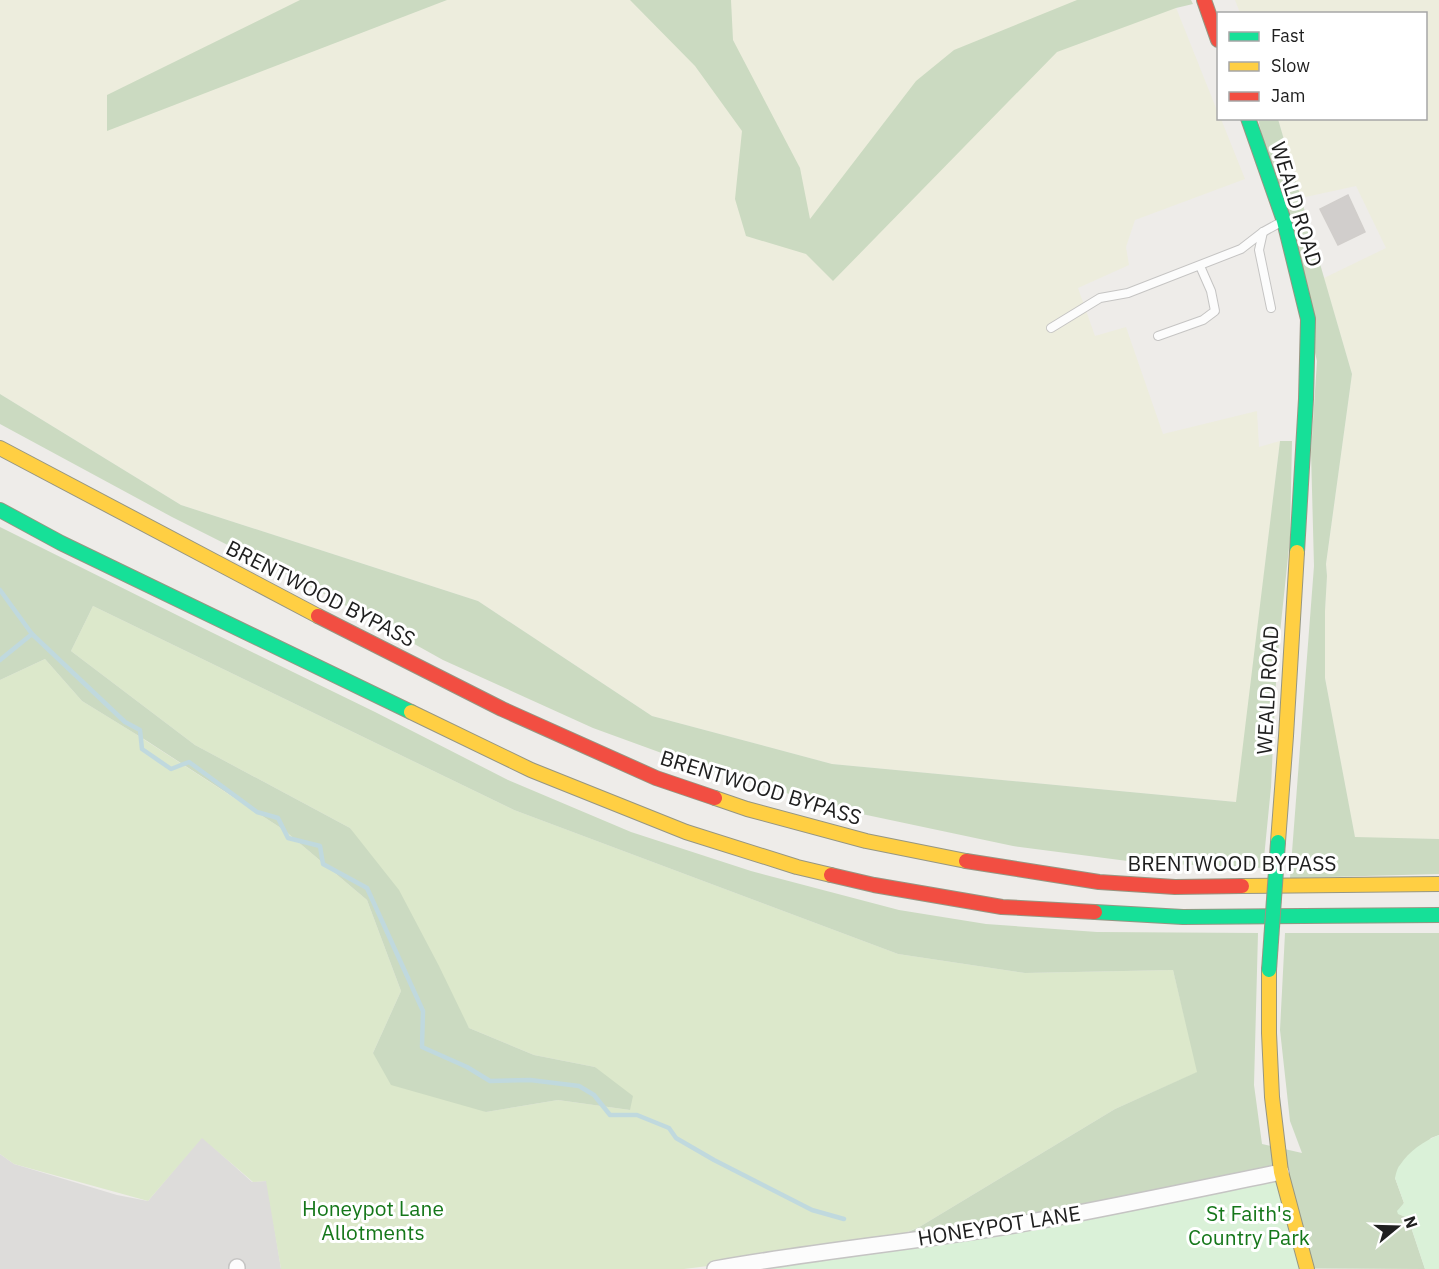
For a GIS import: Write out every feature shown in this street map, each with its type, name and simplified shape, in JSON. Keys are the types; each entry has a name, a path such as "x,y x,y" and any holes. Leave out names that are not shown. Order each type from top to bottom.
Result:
{"main road":[{"path":"1204,0 1217,37"},
{"name":"WEALD ROAD","path":"1249,120 1284,220 1308,319 1306,399 1286,736 1269,970 1272,1097 1281,1172 1307,1269"},
{"name":"BRENTWOOD BYPASS","path":"0,448 293,604 502,709 656,778 747,809 911,851 1099,882 1175,886 1439,884"},
{"path":"0,510 61,543 531,770 686,832 797,867 874,885 1002,907 1183,917 1439,915"}],"street":[{"name":"HONEYPOT LANE","path":"715,1269 772,1258 1030,1222 1281,1172"}],"lane":[{"path":"1051,328 1100,298 1128,293 1241,249 1284,220"},
{"path":"1263,232 1259,250 1271,308"},
{"path":"1158,336 1203,320 1215,311 1211,291 1200,266"}],"shaded area":[{"path":"202,1137 252,1182 267,1181 281,1269 0,1269 0,1154 14,1164 117,1195 148,1201"}],"green space":[{"path":"0,0 1173,0 1217,110 1217,120 1221,120 1245,179 1135,220 1126,247 1129,265 1078,288 1095,336 1126,327 1163,434 1257,411 1259,447 1280,441 1237,802 832,764 652,716 478,601 181,505 0,394"},
{"path":"300,0 447,0 107,131 107,95"},
{"path":"630,0 731,0 733,40 800,168 810,219 916,81 954,50 1077,0 1191,0 1193,4 1176,8 1057,52 833,281 806,254 746,236 735,199 742,131 695,66"},
{"path":"1235,0 1439,0 1439,839 1355,838 1325,678 1326,564 1352,374 1324,278 1386,248 1356,186 1301,198 1278,120 1427,120 1427,12 1240,12"},
{"path":"1258,120 1278,120 1352,374 1326,564 1325,678 1355,837 1439,839 1439,874 1290,878 1314,566 1311,452 1317,361"},
{"path":"0,394 181,505 478,601 652,716 832,764 1236,802 1280,441 1292,441 1290,538 1277,661 1271,787 1263,868 1143,863 1013,846 843,810 700,767 593,728 443,660 321,592 172,517 0,424"},
{"path":"0,527 508,780 631,832 751,871 899,910 986,924 1097,932 1258,933 1254,1085 1262,1144 1302,1153 1290,1121 1280,1030 1285,933 1439,933 1439,1135 1431,1138 1395,1178 1404,1203 1398,1212 1408,1218 1425,1269 838,1266 921,1226 1115,1109 1197,1072 1173,970 1025,973 898,954 514,810 93,606 71,651 195,745 350,828 399,890 469,1028 534,1055 595,1067 633,1096 630,1110 558,1100 486,1112 391,1085 373,1053 401,991 367,900 284,830 82,701 45,659 0,680"},
{"name":"Honeypot Lane Allotments","path":"93,606 514,810 898,954 1025,973 1173,970 1198,1072 1115,1109 921,1226 878,1245 684,1269 281,1269 266,1181 253,1182 202,1138 148,1201 14,1164 0,1154 0,680 45,659 82,701 284,830 367,900 401,991 373,1053 486,1112 558,1100 630,1110 595,1067 534,1055 469,1028 350,828 195,745 71,651"},
{"path":"1439,1135 1439,1269 1425,1269 1408,1218 1398,1214 1397,1211 1404,1203 1395,1178 1398,1168 1412,1151"},
{"name":"St Faith's Country Park","path":"1281,1172 1307,1269 743,1269 793,1260 1028,1231"}],"building":[{"path":"1348,195 1365,232 1338,245 1320,209"}],"waterway":[{"path":"0,590 32,634 125,722 140,730 142,749 171,769 189,762 257,812 278,818 288,838 320,846 323,864 367,888 423,1011 422,1047 467,1067 490,1081 530,1080 579,1086 594,1095 610,1115 637,1115 669,1128 676,1138 714,1160 812,1210 844,1219"},
{"path":"0,660 32,634"}],"traffic: fast":[{"path":"1249,120 1284,221 1308,319 1297,552"},
{"path":"0,510 61,543 411,712"},
{"path":"1269,970 1278,842"},
{"path":"1095,912 1183,917 1439,915"}],"traffic: slow":[{"path":"0,448 318,616"},
{"path":"1278,842 1297,552"},
{"path":"411,712 531,770 686,832 797,867 831,875"},
{"path":"715,798 747,809 866,841 966,861"},
{"path":"1242,886 1439,884"},
{"path":"1269,970 1272,1097 1281,1172 1307,1269"}],"traffic: jam":[{"path":"1204,0 1217,37"},
{"path":"318,616 502,709 656,778 715,798"},
{"path":"966,861 1099,882 1175,887 1242,886"},
{"path":"831,875 874,885 1002,907 1095,912"}]}
